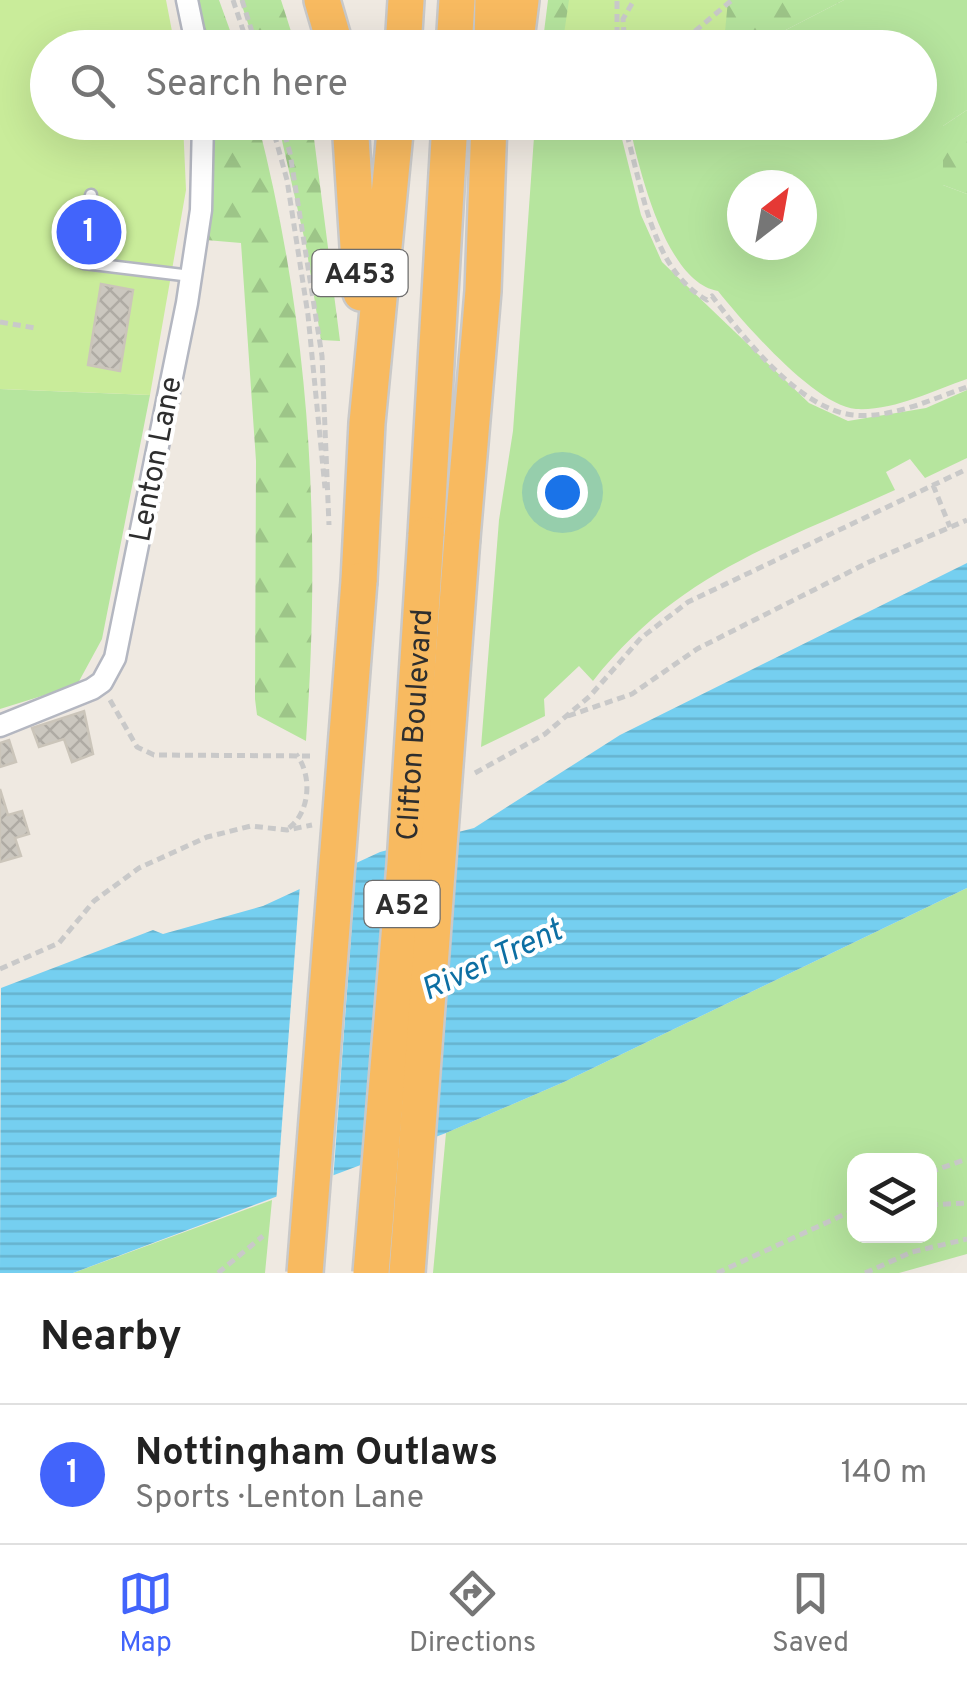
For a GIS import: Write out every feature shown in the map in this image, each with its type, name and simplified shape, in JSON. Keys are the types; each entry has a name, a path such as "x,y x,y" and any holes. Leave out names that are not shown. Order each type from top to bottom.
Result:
{"highway":[{"path":"322,0 331,30"},
{"path":"404,30 406,0"},
{"path":"455,30 456,0"},
{"path":"492,30 493,0"},
{"path":"517,30 521,0"},
{"name":"A453","path":"351,140 367,424"},
{"name":"A52","path":"305,1273 359,580 367,424 394,140"},
{"name":"Clifton Boulevard","path":"371,1273 405,864 449,140"},
{"name":"A52","path":"482,291 488,140"},
{"path":"482,291 503,140"},
{"name":"Clifton Boulevard","path":"407,1273 482,291"}],"street":[{"path":"187,0 193,30"},
{"name":"Lenton Lane","path":"102,682 115,658 191,276 201,210 203,140"},
{"path":"0,726 102,682"}],"lane":[{"path":"91,195 84,263 191,276"}],"path":[{"path":"233,0 243,30"},
{"path":"242,0 251,30"},
{"path":"617,30 618,0"},
{"path":"624,30 623,19 634,0"},
{"path":"696,30 732,0"},
{"path":"276,140 308,316 329,516 322,356 286,140"},
{"path":"628,140 647,213 685,284 707,300 712,296 748,345 782,374 824,404 853,415 898,410 967,386"},
{"path":"0,322 35,328"},
{"path":"472,774 545,734 641,638 688,602 967,469"},
{"path":"932,484 950,527"},
{"path":"566,717 632,694 698,649 869,562 967,520"},
{"path":"0,969 59,943 94,901 139,868 206,837 251,826 287,830 299,820 305,804 306,766 298,754 154,755 137,747 102,682"},
{"path":"937,1170 967,1159"},
{"path":"937,1205 967,1203"},
{"path":"717,1273 847,1213"},
{"path":"218,1273 263,1236"},
{"path":"864,1273 912,1252 967,1238"}],"green space":[{"path":"0,0 166,0 172,30 30,30 30,140 184,140 186,190 150,395 0,389"},
{"path":"194,0 219,0 230,30 202,30"},
{"path":"240,0 281,0 291,30 250,30"},
{"path":"548,0 844,0 786,30 544,30"},
{"path":"569,0 728,0 725,30 565,30"},
{"path":"844,0 967,0 967,110 943,126 943,185 967,194 967,379 913,399 870,409 839,404 821,394 781,361 718,291 699,283 683,267 669,246 648,194 633,140 937,140 937,30 786,30"},
{"path":"967,110 967,194 943,185 943,126"},
{"path":"212,140 262,140 290,277 308,430 312,583 306,741 257,715 256,461 241,243 206,240 212,203"},
{"path":"282,140 314,140 340,341 321,340 306,246"},
{"path":"534,140 622,140 641,215 662,262 809,403 848,421 926,408 967,390 967,458 925,478 910,459 886,472 895,490 769,546 694,588 625,644 593,681 579,666 544,699 545,716 481,747 499,520 513,431"},
{"path":"0,389 150,395 102,639 77,685 0,709"},
{"path":"967,888 967,1254 899,1273 433,1273 446,1133 564,1082"},
{"path":"272,1200 265,1273 73,1273"}],"water":[{"name":"River Trent","path":"967,563 967,888 564,1082 446,1133 73,1273 0,1273 1,988 153,930 163,934 263,906 380,852 474,828 620,735"}],"pier":[{"path":"357,855 333,1182 276,1203 300,884"}],"building":[{"path":"101,284 133,290 120,371 88,365"},
{"path":"84,711 93,754 72,762 64,739 39,747 32,728"},
{"path":"9,740 16,762 0,767 0,743"},
{"path":"0,789 8,815 22,811 29,834 15,838 21,856 0,862"}],"place":[{"name":"Nottingham Outlaws","path":"89,232"}]}
